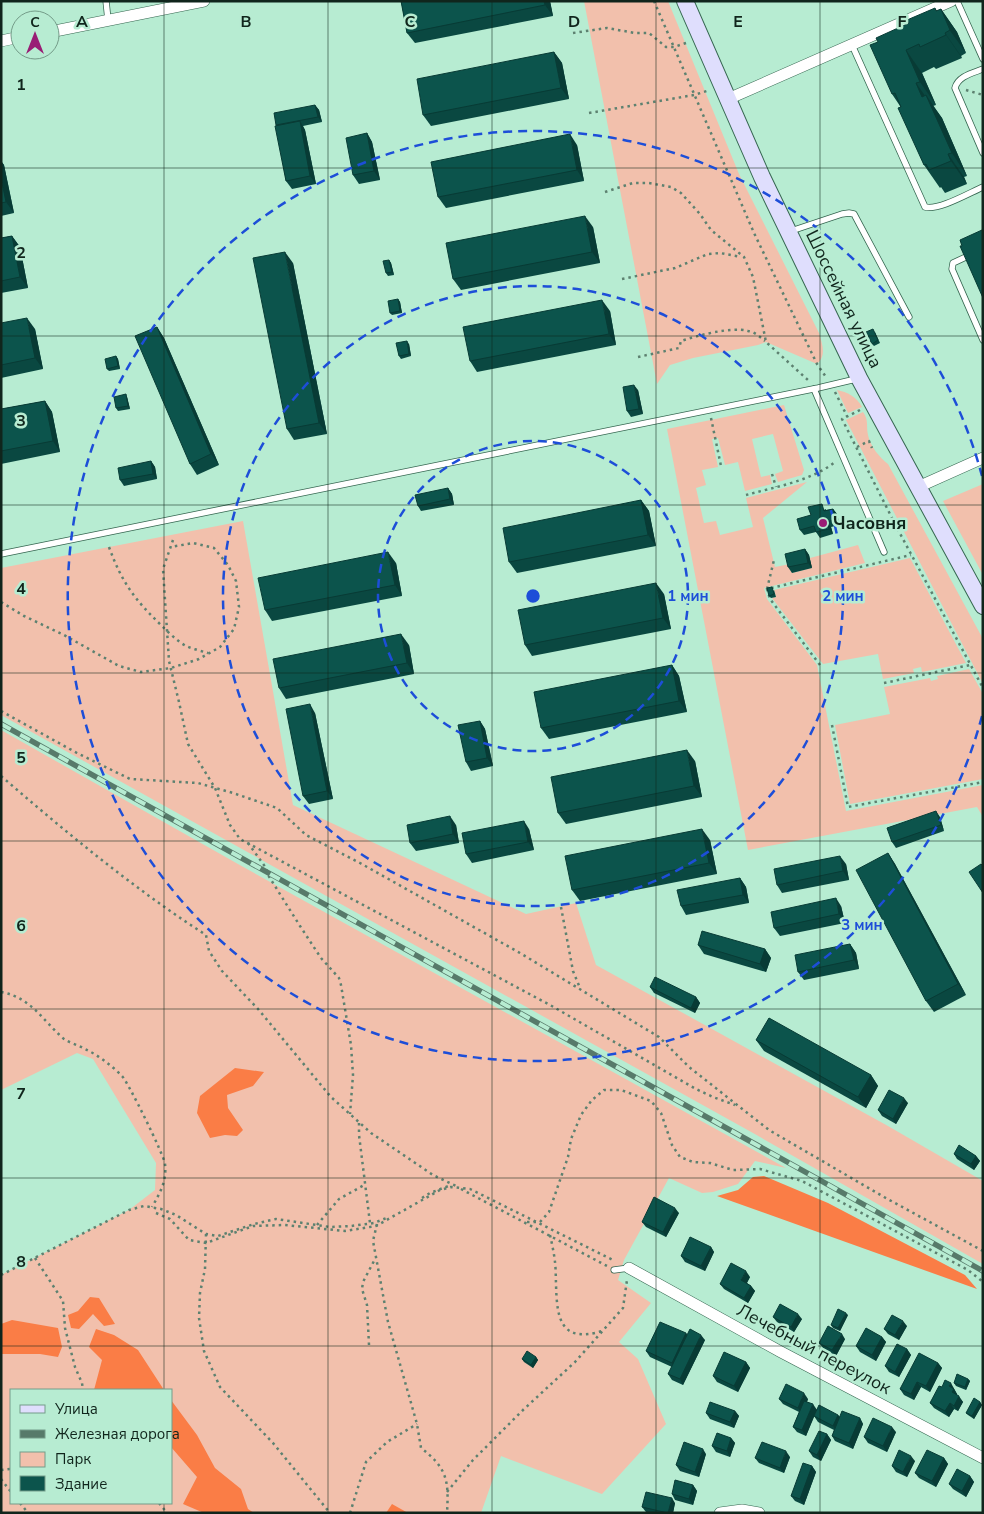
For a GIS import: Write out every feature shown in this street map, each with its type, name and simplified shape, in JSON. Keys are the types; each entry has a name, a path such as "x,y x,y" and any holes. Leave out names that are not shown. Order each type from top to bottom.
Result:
{"main road":[{"name":"Шоссейная улица","path":"687,2 725,93 789,232 864,371 918,486 983,606"}],"street":[{"path":"60,30 204,1"},
{"path":"725,93 852,45 951,1"},
{"path":"918,486 983,458"},
{"name":"Лечебный переулок","path":"629,1268 781,1352 983,1458"},
{"path":"720,1513 742,1510 759,1513"}],"lane":[{"path":"106,1 108,20"},
{"path":"957,1 983,59"},
{"path":"852,45 925,207 931,209 983,187"},
{"path":"983,69 956,82 956,93 983,153"},
{"path":"789,232 842,214 854,214 909,317"},
{"path":"983,249 953,263 952,269 983,340"},
{"path":"1,554 832,385 864,371"},
{"path":"816,388 884,552"},
{"path":"614,1270 629,1268"}],"path":[{"path":"654,1 754,234 817,364 832,385 847,416"},
{"path":"573,33 607,28 636,33 649,33 666,47 674,47 701,38"},
{"path":"956,86 983,95"},
{"path":"589,113 694,95 725,93"},
{"path":"605,192 633,183 649,183 670,187 682,192 711,230 744,257 753,277 766,342"},
{"path":"622,279 675,268 708,254 720,253 744,257"},
{"path":"855,328 868,351 864,371"},
{"path":"638,357 679,348 680,341 699,335 736,329 747,330 766,342 816,388"},
{"path":"866,407 842,419 983,688"},
{"path":"709,410 721,466"},
{"path":"857,447 869,441 872,448"},
{"path":"746,495 799,480 829,467"},
{"path":"772,474 776,486"},
{"path":"173,540 164,569 168,632 171,668 188,744 215,788 230,825 240,839 550,1005 696,1089 713,1098 737,1106"},
{"path":"1,602 24,616 64,634 119,666 141,672 171,668 199,659 220,648 234,629 239,607 236,581 228,565 214,548 193,543 171,548"},
{"path":"109,547 115,564 130,592 144,608 168,632 185,645 209,654"},
{"path":"767,589 912,555"},
{"path":"774,560 767,589 770,598 820,665"},
{"path":"884,683 970,665"},
{"path":"1,711 77,753 130,779 198,783 276,808 306,835 360,863 581,989 659,1037 688,1067 769,1130 884,1197 983,1251"},
{"path":"832,725 848,807 983,782"},
{"path":"1,776 75,840 175,915 206,935 209,951 222,971 258,1009 330,1097 371,1133 433,1175 614,1270"},
{"path":"247,842 266,868 268,875 321,958 339,978 351,1045 353,1076 350,1114"},
{"path":"561,907 573,971 581,989"},
{"path":"1,992 15,995 33,1008 65,1040 87,1050 124,1077 165,1163 162,1190 152,1207"},
{"path":"525,1222 540,1222 549,1212 568,1157 571,1139 581,1115 592,1100 604,1090 621,1090 636,1094 650,1101 660,1113 672,1146 680,1157 694,1162 710,1163 733,1170 760,1169 802,1181 968,1270 983,1282"},
{"path":"360,1123 359,1135 370,1223"},
{"path":"317,1225 339,1199 366,1184"},
{"path":"1,1275 128,1210 144,1206 161,1209 176,1215 206,1234 218,1236 276,1219 330,1227 370,1223 398,1213 430,1193 452,1185"},
{"path":"156,1213 170,1219 189,1240 206,1243 253,1226 285,1225 345,1231 376,1226 440,1190 451,1187 470,1189 629,1268 623,1308 575,1362 472,1460 447,1492"},
{"path":"379,1221 373,1241 388,1322 417,1424 421,1448 434,1458 446,1476 447,1513"},
{"path":"206,1234 205,1269 200,1293 199,1318 204,1351 220,1387 273,1442 330,1513"},
{"path":"550,1235 555,1260 558,1310 562,1323 567,1329 584,1335 603,1331"},
{"path":"35,1258 63,1301 65,1328 83,1389"},
{"path":"369,1345 367,1305 362,1289 363,1282 376,1258"},
{"path":"350,1513 366,1462 387,1442 417,1424"},
{"path":"1,1479 10,1491"}],"green space":[{"path":"584,1 668,1 739,174 819,333 823,353 817,364 766,342 670,365 657,384"},
{"path":"837,390 857,400 862,407 848,413"},
{"path":"784,405 804,470 802,475 778,482 775,474 783,471 773,434 752,439 761,477 770,475 772,484 745,491 738,462 725,465 718,438 712,439 718,467 702,470 706,485 696,488 704,523 716,521 720,535 753,527 746,498 807,482 763,518 775,567 790,564 792,573 811,568 810,558 858,545 865,563 764,588 767,599 817,665 846,811 983,785 983,817 977,807 748,850 667,429"},
{"path":"863,412 866,418 868,435 873,447 888,464 983,639 983,684 846,420"},
{"path":"983,484 983,575 943,501"},
{"path":"243,521 293,805 526,914 576,903 596,965 888,1126 983,1181 983,1264 753,1133 1,715 1,568"},
{"path":"910,558 966,663 922,672 921,667 913,669 914,673 883,679 878,654 823,664 772,598 776,597 774,590"},
{"path":"969,669 983,694 983,779 850,804 835,725 890,714 884,687 930,678 931,681 938,679 937,676"},
{"path":"1,730 238,864 786,1168 755,1161 738,1184 713,1192 702,1193 669,1178 624,1260 618,1280 651,1303 619,1342 638,1359 666,1424 602,1494 501,1456 481,1513 1,1513 1,1275 129,1210 155,1190 156,1163 93,1059 77,1053 1,1090"}],"shaded area":[{"path":"235,1068 264,1072 253,1086 227,1095 228,1108 243,1130 237,1136 225,1135 210,1138 197,1113 200,1096"},
{"path":"764,1176 828,1203 965,1275 977,1289 717,1196 738,1190 753,1177"},
{"path":"90,1297 99,1298 115,1324 104,1326 93,1314 79,1329 71,1328 68,1315 78,1311"},
{"path":"12,1320 58,1328 62,1347 58,1357 40,1354 1,1354 1,1324"},
{"path":"96,1329 114,1335 138,1350 163,1389 94,1389 102,1360 89,1347"},
{"path":"172,1401 197,1435 215,1468 241,1489 248,1509 254,1513 204,1513 183,1504 197,1477 172,1448"},
{"path":"392,1504 408,1513 386,1513"}],"building":[{"path":"401,1 544,1 545,5 407,33"},
{"path":"935,8 936,11 941,9 950,30 945,33 946,35 920,47 919,44 906,50 920,82 916,83 922,97 926,95 952,153 948,154 951,161 929,170 926,164 924,165 898,108 901,107 895,93 892,94 870,45 878,42 876,38 909,23 907,20"},
{"path":"554,52 561,88 423,115 417,79"},
{"path":"315,105 318,117 276,125 274,113"},
{"path":"300,121 310,176 286,181 275,126"},
{"path":"367,133 374,171 353,175 346,138"},
{"path":"570,134 577,170 438,197 431,162"},
{"path":"1,178 6,202 1,203"},
{"path":"585,216 592,252 453,279 446,243"},
{"path":"982,230 983,298 960,246 962,246 960,240"},
{"path":"12,236 20,277 1,281 1,238"},
{"path":"285,252 319,423 287,429 253,258"},
{"path":"389,260 392,272 386,273 383,261"},
{"path":"398,299 400,311 390,313 388,301"},
{"path":"602,300 609,334 470,361 463,327"},
{"path":"27,318 35,358 1,365 1,323"},
{"path":"157,327 211,454 190,464 135,336"},
{"path":"873,329 878,340 872,344 866,332"},
{"path":"407,341 409,354 399,356 396,343"},
{"path":"116,356 118,366 107,369 105,359"},
{"path":"634,385 639,409 627,411 623,387"},
{"path":"126,394 128,406 116,408 114,397"},
{"path":"45,401 53,441 1,451 1,409"},
{"path":"151,461 153,474 120,480 118,468"},
{"path":"448,488 450,499 418,506 415,495"},
{"path":"641,500 648,535 509,562 503,528"},
{"path":"822,504 824,511 833,509 836,519 827,522 829,529 816,532 814,526 800,530 797,519 811,515 808,507"},
{"path":"805,549 808,563 788,567 785,554"},
{"path":"388,552 395,585 265,610 258,578"},
{"path":"656,583 663,618 525,645 518,610"},
{"path":"772,587 774,594 769,596 767,588"},
{"path":"401,634 407,663 279,688 273,659"},
{"path":"672,665 679,701 541,728 534,692"},
{"path":"310,704 327,791 303,796 286,709"},
{"path":"480,721 487,758 466,762 458,725"},
{"path":"687,750 694,786 558,813 551,777"},
{"path":"936,811 941,825 892,842 887,828"},
{"path":"450,816 453,834 410,843 407,825"},
{"path":"524,821 528,842 466,854 462,833"},
{"path":"702,829 709,863 572,890 565,856"},
{"path":"888,853 958,984 926,1001 856,870"},
{"path":"840,856 843,871 777,885 774,869"},
{"path":"981,864 983,866 983,893 969,872"},
{"path":"740,878 743,895 681,906 677,890"},
{"path":"836,898 839,914 774,928 771,912"},
{"path":"702,931 765,949 760,964 698,945"},
{"path":"850,944 854,960 798,972 795,955"},
{"path":"655,977 696,997 691,1008 650,987"},
{"path":"769,1018 871,1075 858,1097 756,1040"},
{"path":"889,1090 904,1098 893,1119 878,1110"},
{"path":"959,1145 976,1156 971,1164 954,1154"},
{"path":"654,1197 675,1208 663,1232 642,1222"},
{"path":"690,1237 711,1247 701,1266 681,1256"},
{"path":"731,1263 746,1271 741,1280 751,1286 744,1298 720,1284"},
{"path":"780,1304 798,1314 791,1327 773,1317"},
{"path":"838,1309 846,1313 838,1328 831,1325"},
{"path":"892,1315 903,1321 895,1335 884,1329"},
{"path":"660,1322 686,1333 672,1363 646,1351"},
{"path":"828,1326 842,1334 832,1350 819,1343"},
{"path":"866,1328 882,1337 872,1355 856,1346"},
{"path":"690,1329 701,1335 680,1379 668,1374"},
{"path":"897,1344 907,1349 895,1372 885,1366"},
{"path":"527,1351 536,1357 531,1365 522,1359"},
{"path":"724,1352 746,1362 734,1386 713,1376"},
{"path":"919,1353 938,1363 926,1386 917,1382 911,1394 900,1389"},
{"path":"957,1374 968,1379 965,1387 954,1383"},
{"path":"945,1380 951,1383 949,1386 954,1389 952,1392 959,1396 954,1406 950,1403 945,1411 930,1403 939,1386 942,1387"},
{"path":"786,1384 804,1393 798,1408 779,1399"},
{"path":"974,1398 980,1402 972,1416 966,1413"},
{"path":"804,1401 813,1404 802,1430 793,1427"},
{"path":"710,1402 735,1411 730,1422 706,1413"},
{"path":"819,1405 838,1415 833,1426 814,1416"},
{"path":"842,1411 860,1418 849,1443 832,1436"},
{"path":"873,1418 892,1427 883,1446 864,1437"},
{"path":"819,1431 827,1434 817,1455 809,1451"},
{"path":"717,1433 731,1438 727,1451 712,1446"},
{"path":"684,1442 703,1449 695,1472 676,1465"},
{"path":"762,1442 786,1451 780,1468 755,1458"},
{"path":"899,1450 911,1456 903,1472 892,1466"},
{"path":"927,1450 944,1458 932,1481 915,1473"},
{"path":"803,1463 812,1466 800,1499 791,1496"},
{"path":"957,1469 970,1476 962,1491 949,1484"},
{"path":"675,1480 693,1485 689,1499 672,1494"},
{"path":"646,1492 672,1498 668,1513 642,1507"}],"railway":[{"path":"1,724 983,1271"}],"place":[{"name":"Часовня","path":"823,523"}]}
